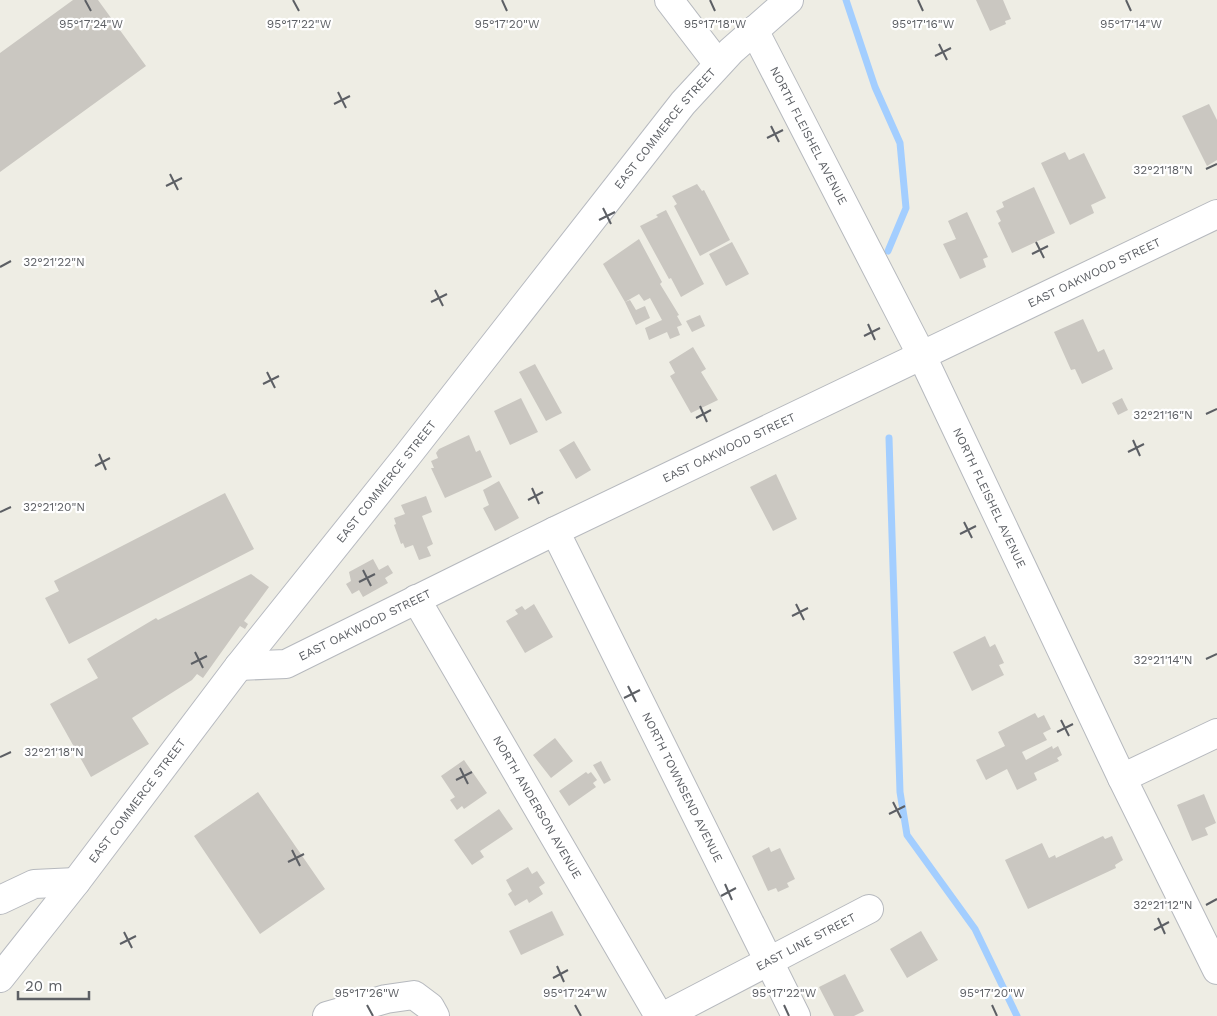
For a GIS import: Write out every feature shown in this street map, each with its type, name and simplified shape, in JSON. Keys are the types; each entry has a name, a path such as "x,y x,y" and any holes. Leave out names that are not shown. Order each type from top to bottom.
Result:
{"street":[{"path":"669,0 718,64"},
{"name":"EAST COMMERCE STREET","path":"0,978 76,882 239,666 413,448 682,103 718,64 789,0"},
{"name":"NORTH FLEISHEL AVENUE","path":"754,30 922,356 1122,778 1217,970"},
{"name":"EAST OAKWOOD STREET","path":"239,666 286,664 555,531 1217,214"},
{"name":"NORTH TOWNSEND AVENUE","path":"555,531 796,1016"},
{"name":"NORTH ANDERSON AVENUE","path":"416,599 659,1016"},
{"path":"1122,778 1217,734"},
{"path":"0,900 34,884 76,882"},
{"name":"EAST LINE STREET","path":"664,1016 869,909"},
{"path":"327,1016 386,999 414,995 430,1007 435,1016"}],"building":[{"path":"73,0 98,0 146,66 0,172 0,53"},
{"path":"976,0 1003,0 1011,19 1005,21 1006,24 990,31"},
{"path":"1209,104 1217,120 1217,160 1207,166 1182,116"},
{"path":"1065,152 1069,160 1084,153 1106,198 1091,205 1094,213 1070,225 1041,163"},
{"path":"697,184 702,191 704,190 730,240 700,256 674,206 677,204 672,196"},
{"path":"1034,187 1055,233 1012,253 998,223 1001,221 996,211 1004,207 1002,202"},
{"path":"666,210 704,284 681,297 640,226 658,217 656,215"},
{"path":"967,212 988,257 983,259 986,267 960,279 943,244 956,239 948,221"},
{"path":"639,239 662,282 660,284 679,315 677,316 682,325 677,327 680,335 670,339 667,332 649,340 645,328 662,320 650,298 644,301 639,294 625,302 603,264"},
{"path":"732,242 749,274 726,286 709,254"},
{"path":"630,300 636,310 645,306 650,318 636,325 625,302"},
{"path":"700,315 705,326 692,332 686,321"},
{"path":"1083,319 1098,352 1104,349 1113,369 1082,384 1075,369 1071,370 1054,332"},
{"path":"693,347 706,369 701,372 718,400 691,413 670,376 675,373 669,362"},
{"path":"535,364 562,413 546,421 519,372"},
{"path":"521,398 538,432 510,445 494,411"},
{"path":"1122,398 1128,410 1118,415 1112,403"},
{"path":"469,435 476,452 480,450 492,477 445,498 431,468 434,468 431,461 438,458 436,453 439,449"},
{"path":"574,441 591,470 576,479 559,450"},
{"path":"776,474 797,519 773,531 750,487"},
{"path":"499,481 519,518 495,531 483,508 489,505 483,490"},
{"path":"225,493 254,549 69,644 45,598 59,591 54,581"},
{"path":"426,496 432,512 422,516 433,544 427,547 431,556 419,560 413,545 405,548 403,543 401,544 394,525 396,524 394,518 405,514 401,505"},
{"path":"373,559 379,570 388,565 393,573 385,578 388,583 363,597 359,590 352,594 346,584 351,581 349,572"},
{"path":"251,574 269,587 244,621 248,624 245,629 240,626 203,678 197,674 192,680 132,718 149,744 91,777 50,704 98,678 87,659 156,618 158,620"},
{"path":"534,604 553,637 525,653 506,621 518,614 515,610 522,606 525,610"},
{"path":"985,636 990,647 995,644 1004,663 999,665 1004,675 972,691 953,652"},
{"path":"1035,713 1038,718 1044,715 1051,729 1043,733 1047,740 1022,752 1026,760 1052,746 1053,749 1058,746 1062,755 1057,758 1059,761 1034,773 1037,780 1017,790 1007,769 986,780 976,760 1005,746 998,732"},
{"path":"555,738 573,761 551,778 533,755"},
{"path":"464,760 487,793 464,809 462,806 457,810 450,800 455,797 441,776"},
{"path":"601,761 611,780 604,784 593,765"},
{"path":"586,772 588,774 591,772 597,780 593,783 596,787 569,806 559,791"},
{"path":"258,792 325,889 260,934 194,836"},
{"path":"1204,794 1216,823 1205,828 1208,835 1192,841 1177,805"},
{"path":"499,809 513,829 480,851 484,857 472,865 454,840"},
{"path":"1103,836 1105,839 1112,836 1123,860 1115,865 1116,868 1028,909 1005,860 1042,843 1049,858 1055,855 1056,858"},
{"path":"769,847 771,852 780,848 795,879 787,883 789,887 778,892 776,888 768,891 752,856"},
{"path":"528,867 532,874 537,871 545,883 539,887 543,894 529,903 527,899 515,906 508,894 512,891 506,880"},
{"path":"552,911 564,935 521,955 509,931"},
{"path":"921,931 938,960 907,978 890,949"},
{"path":"845,974 864,1011 854,1016 834,1016 819,987"}],"waterway":[{"path":"846,0 875,87 900,143 906,208 888,251"},
{"path":"889,438 900,792 907,835 975,929 1017,1016"}]}
